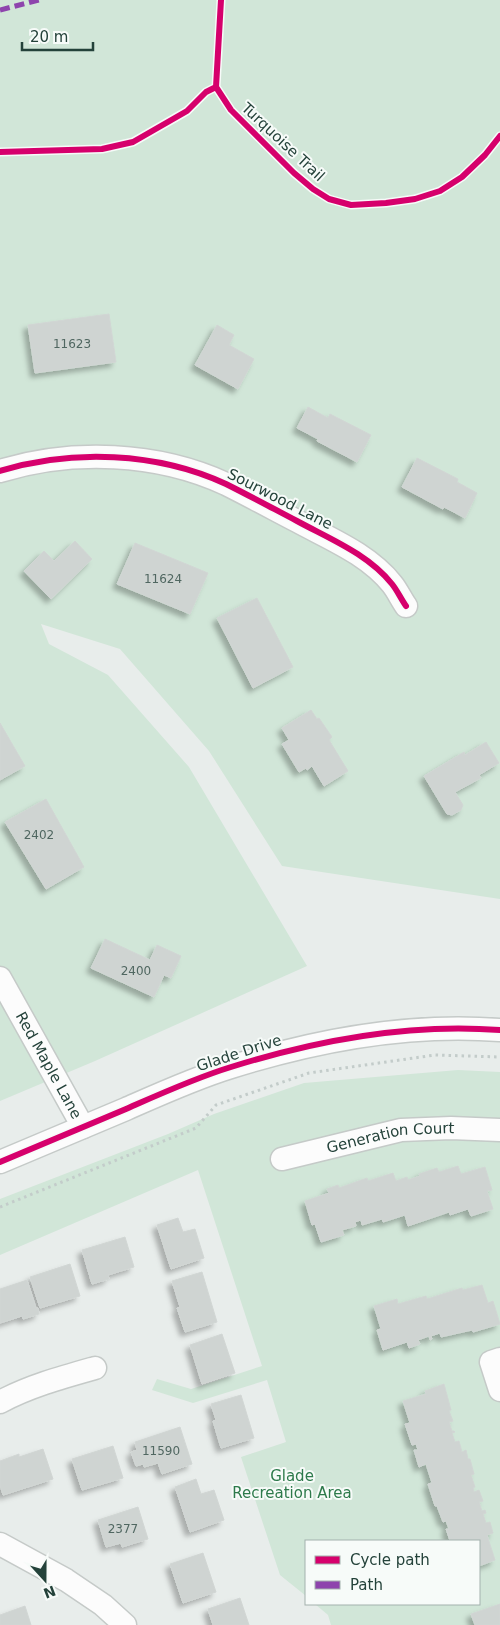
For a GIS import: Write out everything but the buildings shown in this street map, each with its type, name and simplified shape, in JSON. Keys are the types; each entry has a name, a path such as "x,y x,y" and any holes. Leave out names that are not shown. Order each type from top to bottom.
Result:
{"street":[{"name":"Sourwood Lane","path":"0,472 17,466 63,458 104,456 145,460 186,469 225,484 350,549 372,564 392,584 406,606"},
{"name":"Red Maple Lane","path":"0,978 83,1127"},
{"name":"Glade Drive","path":"0,1162 185,1084 230,1067 290,1050 356,1037 418,1030 500,1030"},
{"name":"Generation Court","path":"282,1158 401,1130 451,1128 500,1130"},
{"path":"500,1359 491,1362 500,1390"},
{"path":"0,1402 54,1379 96,1368"},
{"path":"0,1544 66,1580 103,1605 125,1625"}],"path":[{"path":"0,1207 196,1128 216,1105 309,1073 435,1055 500,1057"}],"green space":[{"path":"0,0 500,0 500,899 282,866 209,751 120,649 41,624 49,644 108,675 189,767 307,966 95,1061 0,1101"},
{"name":"Glade Recreation Area","path":"458,1070 500,1072 500,1625 331,1625 328,1615 316,1605 480,1605 480,1540 305,1540 305,1595 280,1575 241,1457 286,1442 267,1380 193,1403 152,1390 157,1379 191,1389 262,1366 198,1170 0,1255 0,1199 168,1134 214,1114 304,1083"}],"marked path":[{"path":"0,10 39,0"}],"cycle path":[{"name":"Turquoise Trail","path":"221,0 216,87 231,110 294,173 313,189 329,199 351,205 386,203 415,199 440,191 462,177 485,155 500,136"},
{"path":"0,152 102,149 133,142 187,111 206,92 216,87"},
{"path":"0,471 56,459 114,457 172,465 199,473 226,484 360,556 372,564 394,586 406,606"},
{"path":"0,1162 191,1081 264,1057 330,1042 398,1032 466,1028 500,1030"}]}
